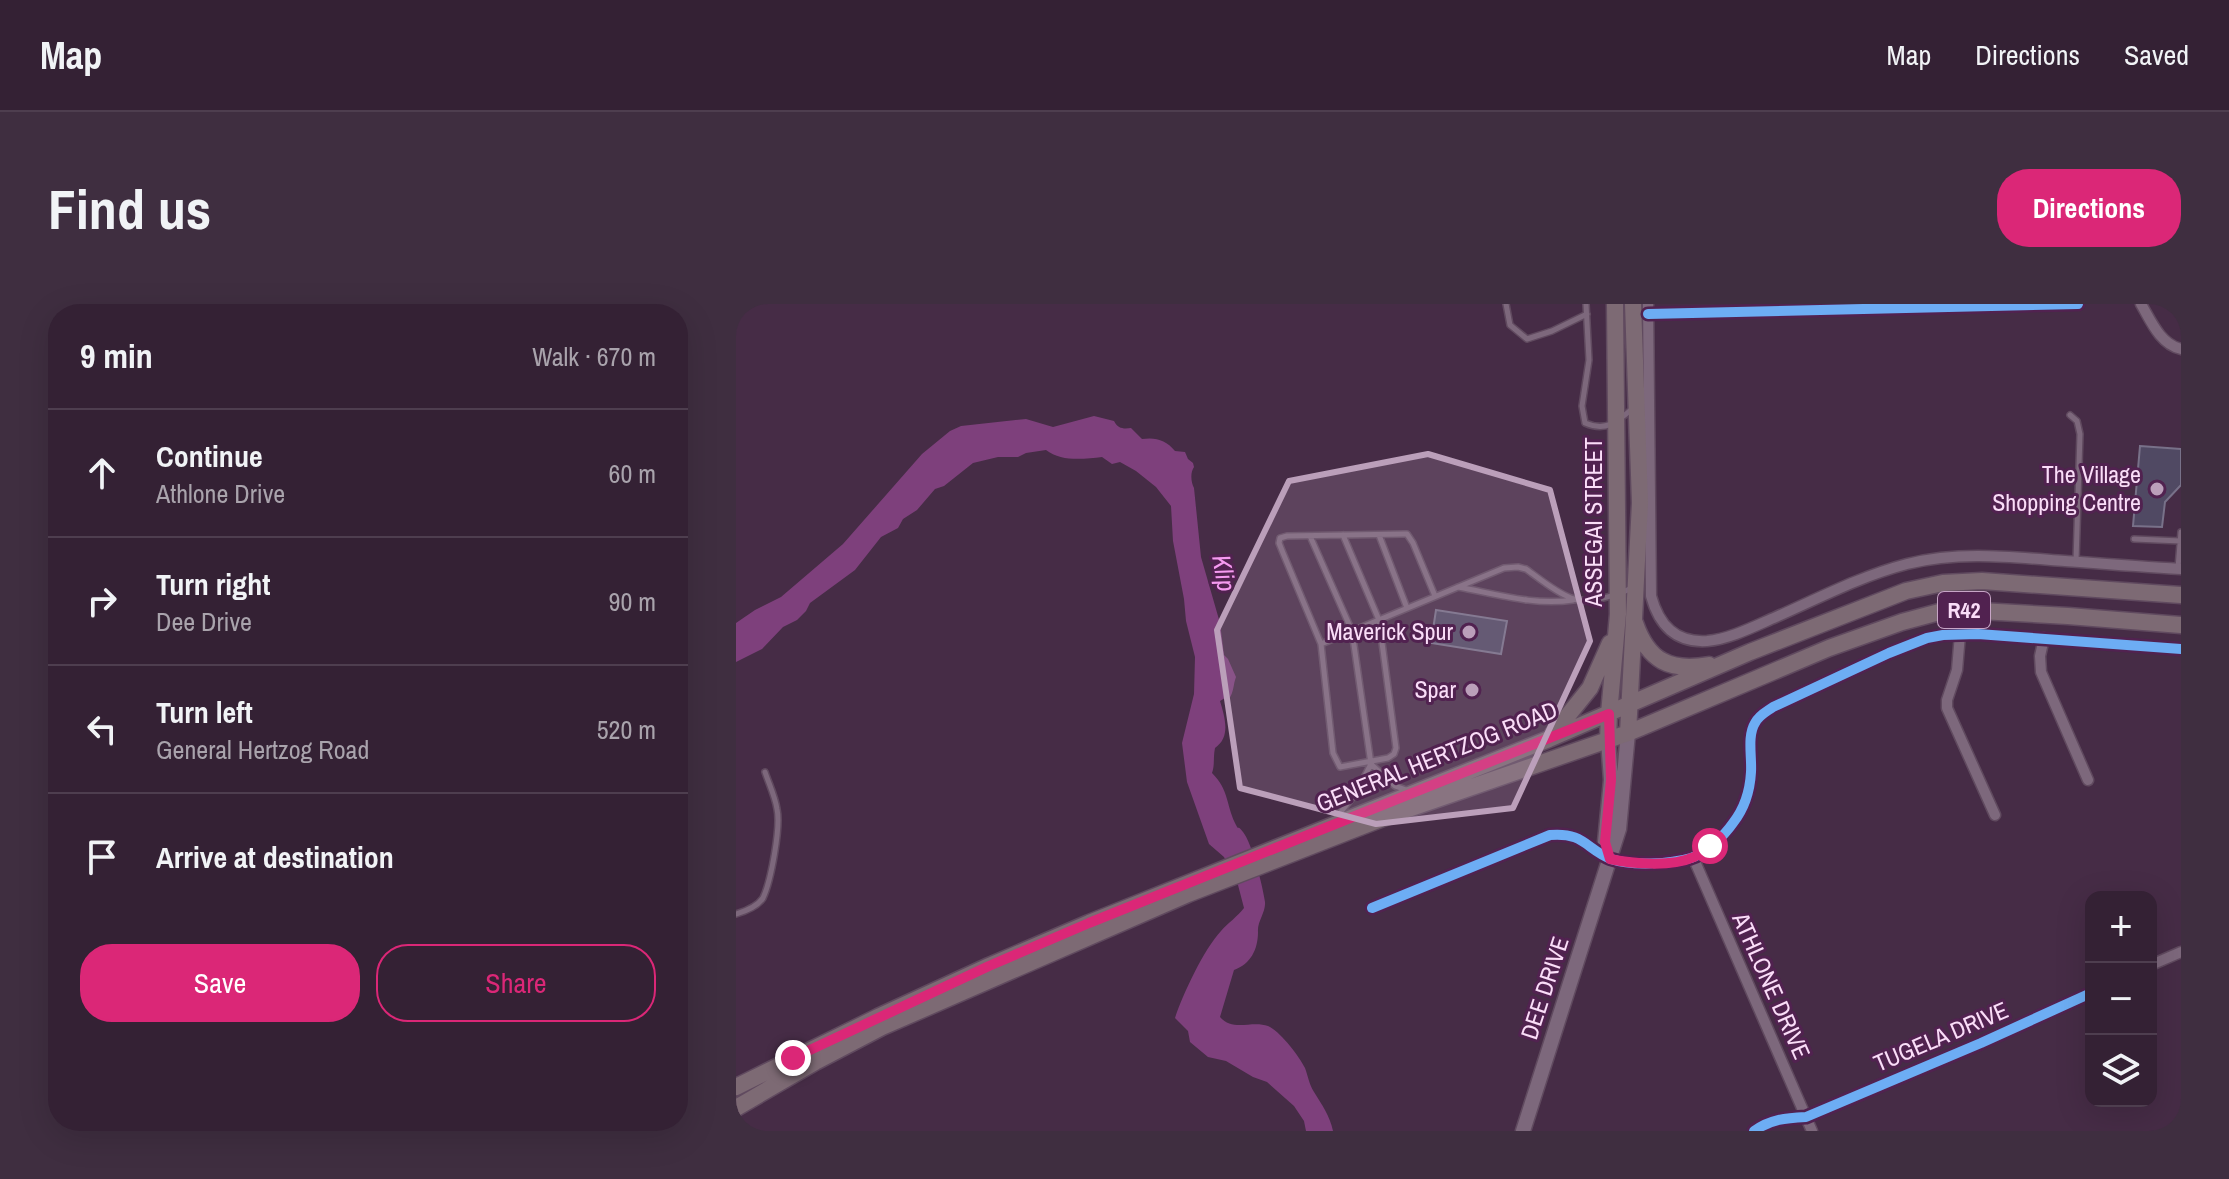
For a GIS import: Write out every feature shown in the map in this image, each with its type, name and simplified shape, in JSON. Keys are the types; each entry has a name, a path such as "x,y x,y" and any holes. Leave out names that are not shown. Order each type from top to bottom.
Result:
{"main road":[{"name":"ASSEGAI STREET","path":"1608,740 1618,628 1615,304"},
{"name":"ASSEGAI STREET","path":"1628,733 1640,503 1633,304"},
{"name":"GENERAL HERTZOG ROAD","path":"1288,849 1330,826 1549,739 1735,659 1887,598 1931,585 1982,581 2181,595"},
{"name":"GENERAL HERTZOG ROAD","path":"736,1087 989,966 1288,849 1628,733 1829,648 1902,622 1943,611 2030,613 2181,625"},
{"path":"1633,618 1645,645 1663,663 1690,667 1735,659"},
{"path":"1549,739 1590,688 1618,628"},
{"name":"GENERAL HERTZOG ROAD","path":"736,1108 882,1027 1186,889"}],"street":[{"path":"2078,304 1648,309 1651,596 1656,612 1665,627 1677,635 1710,641 1750,628 1861,580 1930,559 1991,555 2179,569"},
{"path":"2141,304 2163,339 2181,349"},
{"path":"1960,634 1957,670 1947,708 1995,815"},
{"path":"1372,908 1550,835 1565,834 1581,839 1610,859 1627,862 1661,863 1693,857 1728,831 1739,816 1751,775 1752,729 1760,715 1889,653 1936,636 1960,634 2044,638 2181,649"},
{"path":"2044,638 2040,656 2041,672 2088,780"},
{"name":"DEE DRIVE","path":"1523,1131 1619,829 1628,733"},
{"name":"DEE DRIVE","path":"1608,740 1611,780 1605,842 1610,859"},
{"name":"ATHLONE DRIVE","path":"1693,857 1812,1131"},
{"path":"2156,963 2181,952"},
{"name":"TUGELA DRIVE","path":"1754,1131 1772,1121 1806,1117 2085,996"}],"lane":[{"path":"1506,304 1510,325 1527,339 1587,314"},
{"path":"1586,304 1589,360 1582,417 1585,423 1593,427 1605,427 1617,422 1636,406"},
{"path":"2070,415 2077,421 2080,434 2076,562"},
{"path":"2179,569 2181,532"},
{"path":"1343,535 1379,620 1396,748 1392,757 1340,767 1334,759 1321,644 1279,543 1280,538 1285,536 1343,535 1379,535 1404,534 1409,536 1435,596"},
{"path":"1379,535 1407,608"},
{"path":"1310,536 1352,631 1371,763 1356,793 1330,826"},
{"path":"2134,539 2181,541"},
{"path":"1321,644 1504,568 1526,569 1573,600"},
{"path":"1457,587 1551,603 1601,598 1635,586"},
{"path":"1371,763 1395,786 1416,792"},
{"path":"736,914 751,909 762,899 773,861 777,808 765,772"}],"highlighted area":[{"path":"1428,454 1550,490 1590,641 1513,808 1376,824 1240,788 1217,630 1289,481"}],"shaded area":[{"path":"1094,416 1114,421 1121,428 1131,428 1142,439 1164,442 1175,451 1185,452 1193,463 1191,478 1201,557 1220,623 1224,655 1236,677 1229,699 1220,701 1225,733 1215,748 1212,773 1224,791 1236,826 1250,845 1265,902 1255,950 1245,964 1234,970 1220,1017 1231,1024 1268,1026 1283,1038 1305,1068 1333,1131 1306,1131 1304,1121 1294,1106 1267,1082 1226,1061 1208,1057 1190,1042 1188,1031 1175,1018 1208,949 1244,908 1238,885 1224,857 1209,844 1187,782 1182,743 1194,694 1195,657 1173,541 1171,506 1156,487 1136,471 1120,462 1112,464 1102,457 1066,458 1046,450 973,463 944,486 935,489 917,510 903,519 898,528 881,537 855,570 810,603 797,620 783,627 762,649 736,662 736,623 781,597 843,544 922,454 950,431 961,426 1026,419 1053,427"}],"building":[{"name":"The Village Shopping Centre","path":"2140,446 2181,449 2181,485 2165,502 2162,527 2133,526"},
{"name":"Maverick Spur","path":"1436,610 1507,621 1501,654 1431,643"}],"cycle path":[{"path":"1648,314 2078,304"},
{"path":"1372,908 1550,835 1570,836 1611,859 1629,863 1662,863 1697,856 1725,833 1743,805 1750,779 1751,734 1761,716 1773,707 1927,638 1978,634 2181,649"},
{"path":"1754,1131 1779,1120 1806,1117 2085,996"}],"place":[{"name":"The Village Shopping Centre","path":"2157,489"},
{"name":"Maverick Spur","path":"1469,632"},
{"name":"Spar","path":"1472,690"}],"route":[{"path":"793,1058 1089,923 1609,714 1611,780 1605,842 1610,859 1661,863 1693,857 1710,846"}],"water label":[{"name":"Klip","path":"1224,573"}]}
